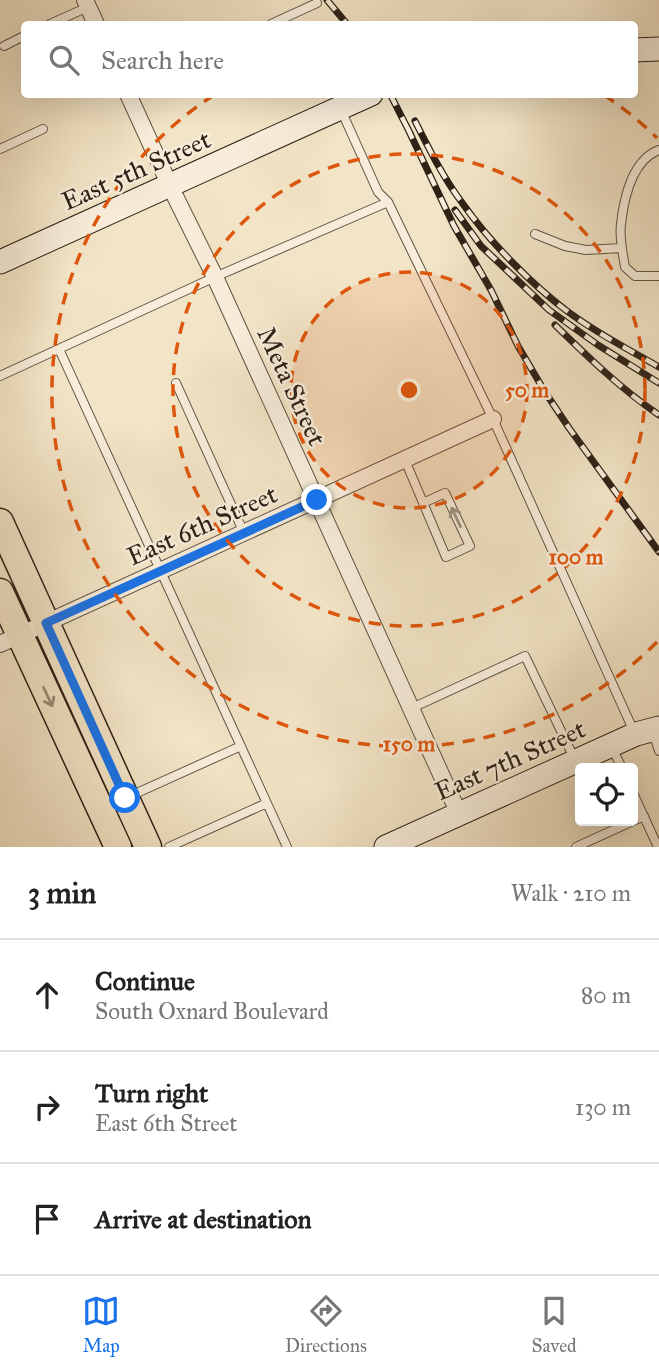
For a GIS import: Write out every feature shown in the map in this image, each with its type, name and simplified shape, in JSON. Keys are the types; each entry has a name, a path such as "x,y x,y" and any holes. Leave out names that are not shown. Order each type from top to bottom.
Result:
{"main road":[{"path":"638,50 659,49"},
{"name":"East 5th Street","path":"0,262 361,98"},
{"path":"0,522 148,847"},
{"path":"0,592 10,640 118,847"},
{"name":"East 7th Street","path":"396,845 611,746 651,736"}],"street":[{"path":"87,3 95,21"},
{"name":"Meta Street","path":"130,98 215,277 459,814"},
{"name":"East 6th Street","path":"10,640 493,419"}],"lane":[{"path":"55,21 87,3"},
{"path":"278,21 317,3"},
{"path":"4,46 21,38"},
{"path":"340,107 378,191 388,202 651,736"},
{"path":"0,149 43,129"},
{"path":"659,150 650,153 638,167 627,193 620,226 625,267 635,276 659,276"},
{"path":"0,376 215,277 388,202"},
{"path":"535,233 565,246 586,250 622,248"},
{"path":"59,349 287,847"},
{"path":"176,383 244,533"},
{"path":"405,460 423,503 446,557 470,546 445,493 423,503"},
{"path":"412,708 525,656 576,761"},
{"path":"125,798 241,746"},
{"path":"611,746 620,763"},
{"path":"169,847 267,803"},
{"path":"638,803 658,847"},
{"path":"576,847 644,816"}],"railway":[{"path":"327,0 344,21"},
{"path":"392,98 411,135"},
{"path":"415,121 456,194 485,233 511,261 578,319 659,367"},
{"path":"407,127 454,226 545,392 659,552"},
{"path":"455,210 481,246 549,310 659,383"},
{"path":"555,325 618,384 659,415"}],"route":[{"path":"125,798 46,623 317,500"}]}
